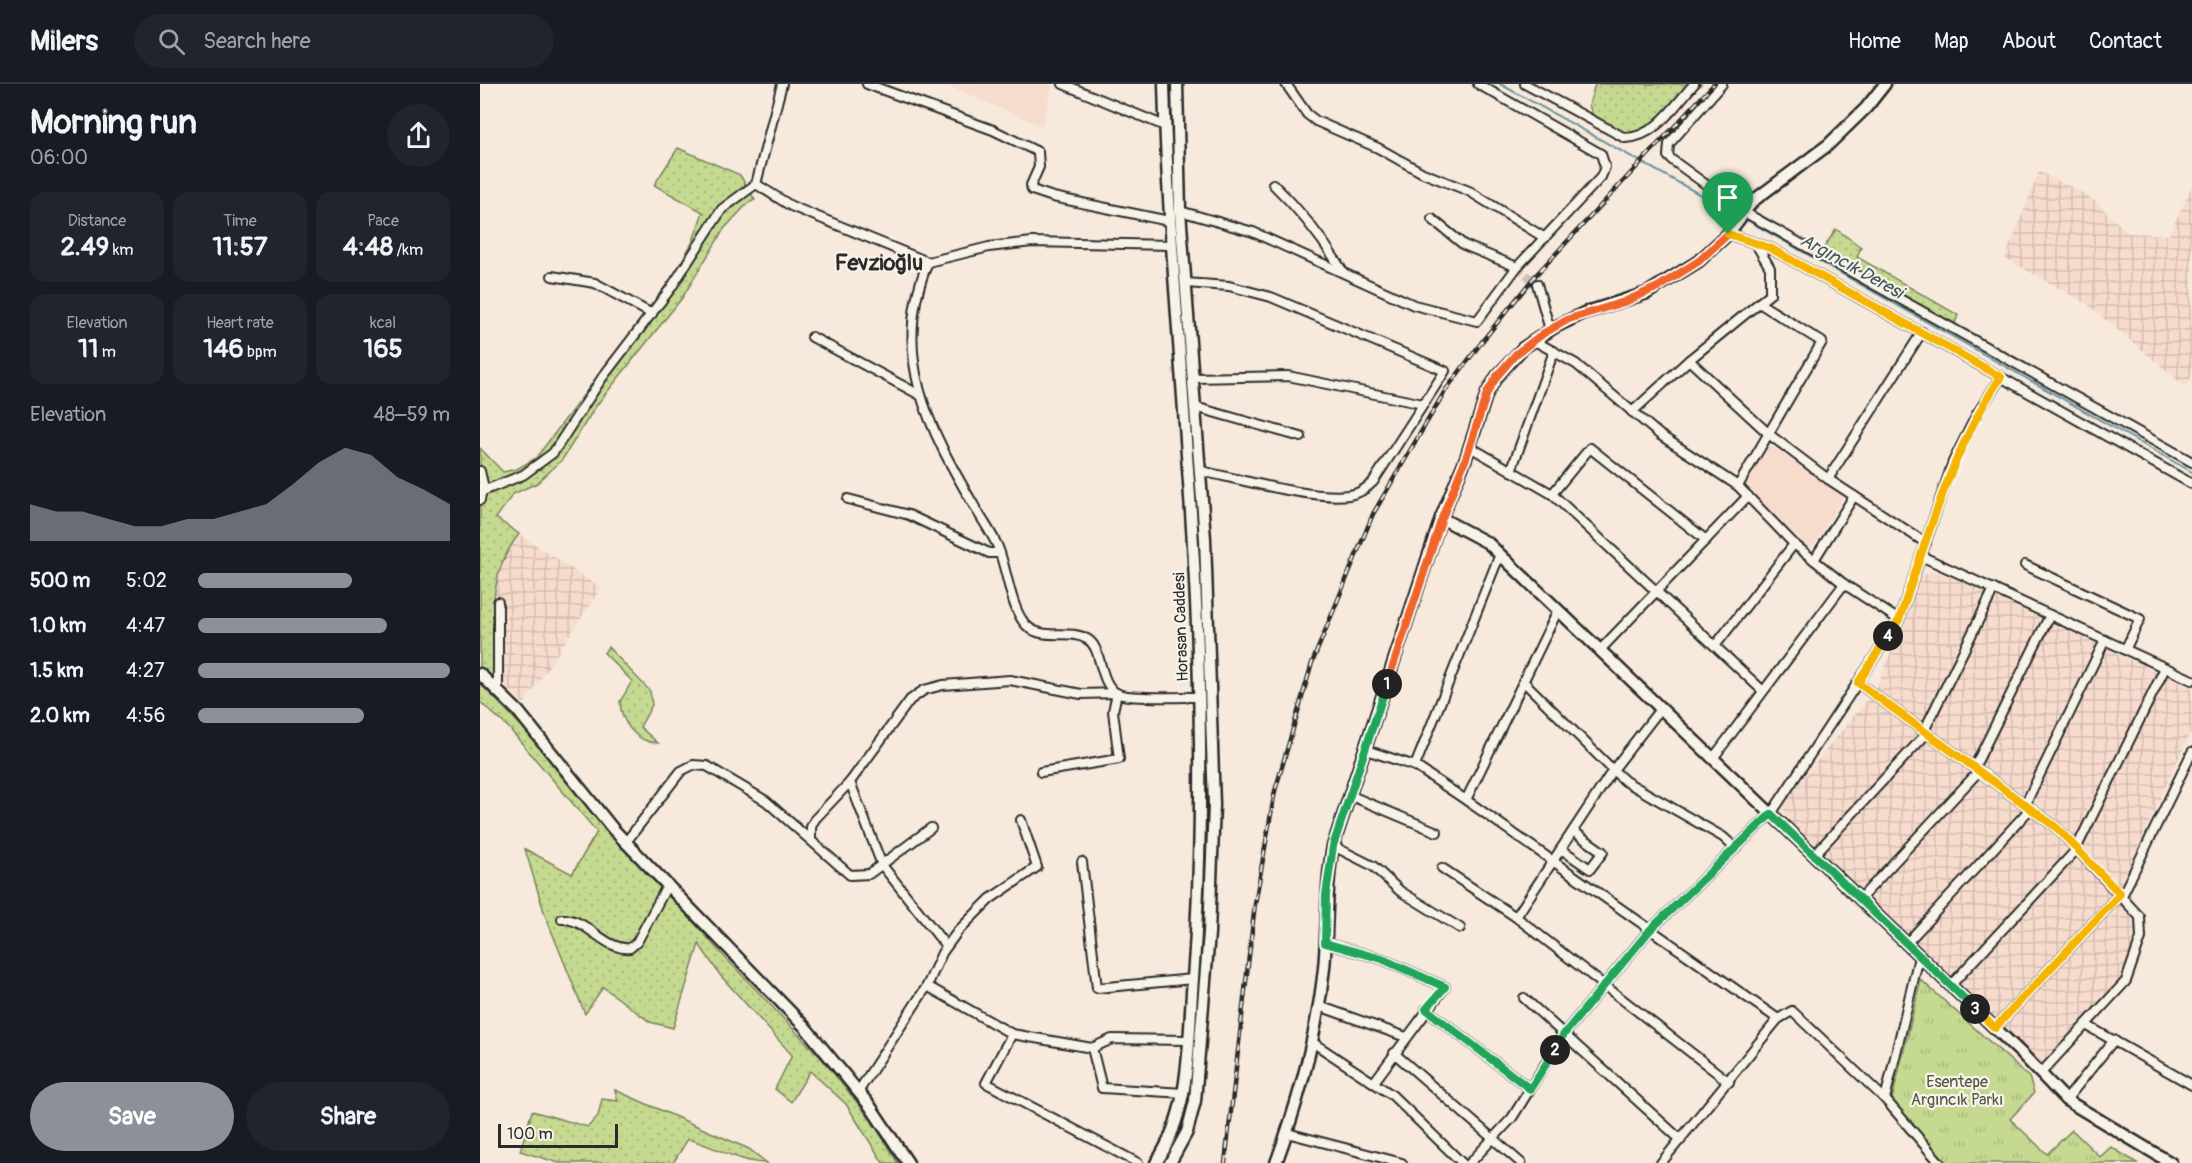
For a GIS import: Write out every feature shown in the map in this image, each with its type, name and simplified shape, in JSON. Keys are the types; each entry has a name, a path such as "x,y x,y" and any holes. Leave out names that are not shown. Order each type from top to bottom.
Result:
{"street":[{"path":"483,491 523,475 552,453 602,378 652,314 722,209 756,184 782,84"},
{"path":"867,84 993,130 1038,152 1039,167 1031,185 1032,189 1053,197 1169,221"},
{"path":"1063,84 1165,126"},
{"name":"Horasan Caddesi","path":"1156,1163 1175,1130 1184,1093 1193,979 1199,855 1198,697 1188,456 1169,221 1164,84"},
{"name":"Horasan Caddesi","path":"1170,1163 1188,1132 1193,1112 1212,887 1211,680 1201,471 1180,212 1177,84"},
{"path":"1286,84 1307,114 1316,122 1378,148 1423,173 1469,191 1545,238"},
{"path":"1180,212 1253,232 1414,304 1477,321 1517,267 1601,177 1605,167 1603,157 1478,84"},
{"path":"1525,84 1625,138 1637,137 1652,129 1694,84"},
{"path":"1722,84 1669,144 1668,156 1743,213 2192,462"},
{"path":"1276,1163 1287,1133 1312,1042 1319,1006 1325,943 1326,895 1333,846 1442,518 1492,384 1509,361 1533,340 1584,313 1624,302 1658,287 1699,261 1731,231 1758,196 1834,139 1885,84"},
{"path":"756,184 791,206 928,262 989,247 1032,242 1171,245"},
{"path":"1273,184 1293,203 1323,240 1344,273"},
{"path":"1432,219 1464,245 1517,267"},
{"path":"1731,231 1754,243 1770,248 2192,484"},
{"path":"1632,412 1689,360 1770,294 1771,275 1764,254 1754,243"},
{"path":"928,262 918,289 912,327 913,365 920,395 944,448 1000,553 1019,615 1026,625 1041,634 1079,636 1090,641 1095,647 1106,681 1117,693"},
{"path":"552,276 595,283 652,314"},
{"path":"1185,283 1229,286 1271,297 1445,371 1373,482 1356,494 1342,496 1299,491 1201,471"},
{"path":"1537,284 1550,330"},
{"path":"1738,486 1770,435 1822,342 1759,303"},
{"path":"1828,479 1922,332"},
{"path":"812,337 920,395"},
{"path":"1533,340 1576,364 1660,435 1738,486 1794,544 1844,584 1899,620"},
{"path":"1511,471 1554,351"},
{"path":"1689,360 1770,435 1828,479 1926,543"},
{"path":"1193,378 1288,376 1423,404"},
{"path":"1470,1163 1512,1118 1564,1034 1650,930 1771,814 1899,620 1961,446 2001,377"},
{"path":"1195,407 1301,436"},
{"path":"1470,447 1552,494 1763,692"},
{"path":"1552,494 1590,448 1706,540"},
{"path":"480,471 483,491 480,500"},
{"path":"1600,650 1748,496"},
{"path":"1814,560 1854,496"},
{"path":"848,499 909,514 989,553 1000,553"},
{"path":"1442,518 1478,536 1500,554 1995,1028 2066,1100 2171,1163"},
{"path":"1715,646 1794,544"},
{"path":"1415,766 1500,554"},
{"path":"1921,556 2192,680"},
{"path":"2025,565 2140,619 2125,650"},
{"path":"1713,757 1844,584"},
{"path":"1814,855 1926,732 1994,589"},
{"path":"498,602 498,691"},
{"path":"1466,800 1558,610"},
{"path":"1860,899 1977,770 2049,615"},
{"path":"1906,944 2028,807 2105,640"},
{"path":"1950,986 2077,849 2165,668"},
{"path":"480,674 498,691 627,842 805,1028 858,1092 908,1163"},
{"path":"811,839 813,822 850,782 910,700 930,687 1010,680 1081,694 1117,693 1198,697"},
{"path":"1523,681 1625,781 1723,837 1736,848"},
{"path":"1858,683 2057,828 2140,916 2141,938 2126,981 2041,1073"},
{"path":"1041,772 1119,759 1113,711 1117,693"},
{"path":"1516,916 1613,770 1661,708"},
{"path":"1366,750 1415,766 1778,1019"},
{"path":"1995,1028 2121,895 2192,752"},
{"path":"627,842 681,771 696,764 707,766 766,801 811,839 842,872 850,875 864,875 882,865 931,828"},
{"path":"850,782 882,865 946,946"},
{"path":"1349,795 1437,832"},
{"path":"858,1092 927,986 946,946 990,899 1037,867 1021,820"},
{"path":"1561,849 1590,869 1603,852 1573,831"},
{"path":"1333,846 1373,866 1400,891 1461,928"},
{"path":"1082,862 1097,988 1193,979"},
{"path":"1442,868 1516,916 1729,1082"},
{"path":"562,920 572,920 620,948 630,948 637,942 668,884"},
{"path":"1325,943 1382,959 1445,987 1426,1009 1374,1082"},
{"path":"1885,1099 1919,957"},
{"path":"927,986 1012,1034 1092,1048 1112,1039 1188,1040"},
{"path":"1524,998 1681,1140"},
{"path":"1319,1006 1406,1037"},
{"path":"1426,1009 1530,1089"},
{"path":"1661,1163 1778,1019 1791,1011 1885,1099 1940,1163"},
{"path":"2086,1025 2192,1085"},
{"path":"1012,1034 986,1083 1138,1163"},
{"path":"2066,1100 2114,1040"},
{"path":"1312,1042 1374,1082 1410,1111 1462,1163"},
{"path":"1092,1048 1102,1088 1184,1093"},
{"path":"1394,1053 1491,1140 1521,1163"},
{"path":"1287,1133 1402,1163"}],"shaded area":[{"path":"944,84 1048,84 1052,86 1042,126"},
{"path":"2039,172 2076,189 2095,201 2128,233 2169,235 2192,186 2192,375 2186,387 2087,304 2005,258"},
{"path":"1770,445 1845,494 1815,544 1809,548 1742,483"},
{"path":"519,534 601,588 524,704 496,678 493,601 500,565"},
{"path":"1930,572 1942,573 2192,688 2192,729 2122,882 2136,902 2142,919 2143,938 2136,972 2131,984 2050,1071 1787,819 1782,804 1877,688 1920,577"}],"green space":[{"path":"1595,84 1701,84 1656,132 1640,139 1624,136 1594,119 1589,105"},
{"path":"678,148 740,175 755,200 748,203 724,229 682,298 596,406 562,460 537,483 513,494 496,518 519,534 508,550 496,585 493,621 496,678 480,669 480,448 503,472 517,469 536,458 674,275 693,241 703,212 654,185"},
{"path":"1836,229 1861,247 1857,257 1958,315 1955,324 1822,251"},
{"path":"608,647 650,691 652,705 640,727 658,743 650,742 637,735 623,717 620,702 632,681 604,653"},
{"path":"480,683 529,734 719,951 823,1060 872,1121 898,1163 883,1163 846,1104 810,1071 791,1102 775,1089 792,1055 720,975 699,944 673,1028 650,1022 603,987 585,1014 545,915 525,849 572,874 597,832 508,727 480,702"},
{"name":"Esentepe Argıncık Parkı","path":"1921,980 2029,1077 2034,1093 2010,1119 2047,1154 2072,1130 2100,1157 2111,1147 2137,1163 1945,1163 1891,1103"},
{"path":"615,1090 749,1149 767,1163 737,1157 688,1139 673,1163 559,1163 520,1151 532,1111 588,1127 598,1116 602,1099 618,1101"}],"waterway":[{"name":"Argıncık Deresi","path":"1500,84 1737,215"},
{"name":"Argıncık Deresi","path":"1745,219 2192,472"}],"tunnel":[{"path":"1517,267 1537,284"}],"railway":[{"path":"1225,1163 1255,904 1275,791 1312,663 1373,514 1445,391 1484,339 1535,276 1714,84"}],"district":[{"name":"Fevzioğlu","path":"879,262"}],"route":[{"path":"1728,234 1770,248 2001,377 1977,414 1953,462 1899,620 1858,683 2057,828 2120,894 1995,1028 1771,814 1649,931 1564,1034 1530,1089 1426,1009 1445,987 1382,959 1325,943 1326,895 1333,846 1442,518 1477,428 1487,393 1497,376 1516,354 1544,333 1584,313 1647,293 1699,261 1728,234"}]}
